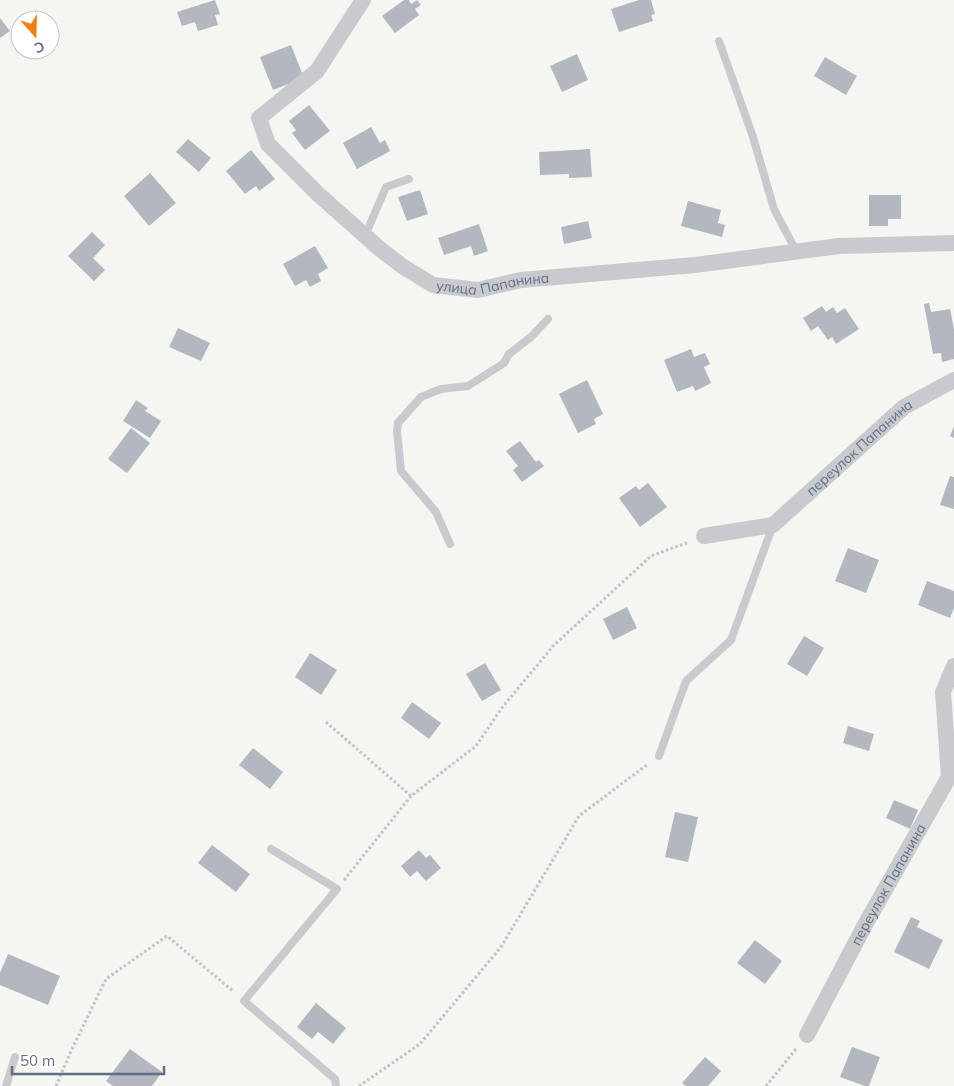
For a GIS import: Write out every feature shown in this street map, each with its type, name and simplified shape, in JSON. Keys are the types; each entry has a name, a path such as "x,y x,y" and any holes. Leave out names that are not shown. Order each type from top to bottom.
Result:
{"street":[{"name":"улица Папанина","path":"363,0 317,71 260,118 268,144 318,194 380,249 433,286 478,290 521,280 694,265 839,246 954,244"},
{"name":"переулок Папанина","path":"773,525 904,407 954,380"},
{"path":"704,536 773,525"},
{"name":"переулок Папанина","path":"807,1035 866,923 949,777 943,692 954,666"}],"lane":[{"path":"719,41 753,137 774,210 796,251"},
{"path":"365,236 386,187 409,179"},
{"path":"450,544 436,512 401,471 398,423 421,397 441,389 468,386 504,363 509,354 531,337 548,319"},
{"path":"659,756 686,681 732,640 773,525"},
{"path":"271,849 337,888 244,1001 336,1082"},
{"path":"6,1086 15,1057"}],"path":[{"path":"337,888 411,796 476,746 501,709 553,646 651,556 704,536"},
{"path":"326,722 411,796"},
{"path":"359,1086 420,1044 501,947 579,816 659,756"},
{"path":"57,1086 71,1051 106,979 167,936 244,1001"},
{"path":"766,1086 807,1035"}],"building":[{"path":"215,0 220,14 215,15 218,25 198,31 195,22 182,26 177,12"},
{"path":"404,0 409,0 411,4 417,0 421,5 415,9 419,15 395,33 382,16"},
{"path":"639,0 651,0 655,14 651,15 653,21 619,32 611,9"},
{"path":"0,18 10,31 0,38"},
{"path":"291,45 304,78 273,90 260,57"},
{"path":"577,54 588,80 562,92 550,66"},
{"path":"825,57 857,76 846,95 814,76"},
{"path":"309,105 330,131 305,150 292,133 296,130 289,121"},
{"path":"371,127 380,143 385,140 390,151 357,169 343,143"},
{"path":"188,139 211,158 199,172 176,152"},
{"path":"590,149 592,177 569,178 569,174 540,175 539,152"},
{"path":"251,150 275,179 259,191 256,186 245,194 226,171"},
{"path":"150,173 176,203 149,226 124,196"},
{"path":"420,190 428,214 407,221 398,197"},
{"path":"869,195 901,195 901,219 888,219 888,226 869,226"},
{"path":"688,201 721,210 718,223 725,225 722,237 681,226"},
{"path":"588,221 592,238 564,244 561,227"},
{"path":"479,224 488,251 474,256 471,246 444,255 438,238"},
{"path":"92,232 105,245 93,258 105,270 94,281 68,256"},
{"path":"315,246 328,268 318,274 321,281 310,287 306,280 295,286 283,264"},
{"path":"929,303 931,312 950,309 954,329 954,359 942,362 941,353 933,354 924,304"},
{"path":"822,306 826,312 833,307 837,313 845,308 859,329 836,344 832,337 828,340 818,326 811,331 803,318"},
{"path":"178,328 210,343 201,361 169,347"},
{"path":"691,349 694,357 705,353 710,364 704,367 711,383 695,391 693,386 677,392 664,360"},
{"path":"587,380 603,414 594,419 596,424 578,433 559,394"},
{"path":"136,400 148,408 145,411 161,421 150,438 123,421"},
{"path":"954,426 954,438 950,436"},
{"path":"131,428 150,443 127,473 108,459"},
{"path":"520,441 536,462 539,460 544,466 522,482 513,470 518,466 506,451"},
{"path":"950,476 954,477 954,509 940,505"},
{"path":"648,483 667,507 640,527 619,498 636,486 639,490"},
{"path":"848,548 879,560 866,593 835,581"},
{"path":"927,581 954,591 954,608 950,618 918,605"},
{"path":"627,607 637,628 613,640 603,619"},
{"path":"804,636 824,648 807,676 787,664"},
{"path":"310,653 337,670 321,695 295,677"},
{"path":"485,663 501,690 482,701 466,674"},
{"path":"412,702 441,723 429,739 401,718"},
{"path":"848,726 874,734 869,751 843,743"},
{"path":"253,748 283,772 270,789 239,765"},
{"path":"894,800 918,810 910,829 886,818"},
{"path":"675,812 698,817 688,862 665,857"},
{"path":"212,845 250,874 236,892 198,863"},
{"path":"419,850 426,858 430,855 441,868 426,881 417,871 410,877 401,866"},
{"path":"911,917 920,921 917,927 943,940 929,969 894,952"},
{"path":"755,940 782,961 765,984 737,963"},
{"path":"8,954 60,976 48,1005 0,985 0,973"},
{"path":"316,1003 346,1028 333,1044 318,1032 312,1039 297,1027"},
{"path":"852,1047 880,1057 869,1086 840,1077"},
{"path":"130,1049 162,1072 152,1086 113,1086 106,1081"},
{"path":"705,1057 721,1071 708,1086 686,1086 682,1083"}]}
